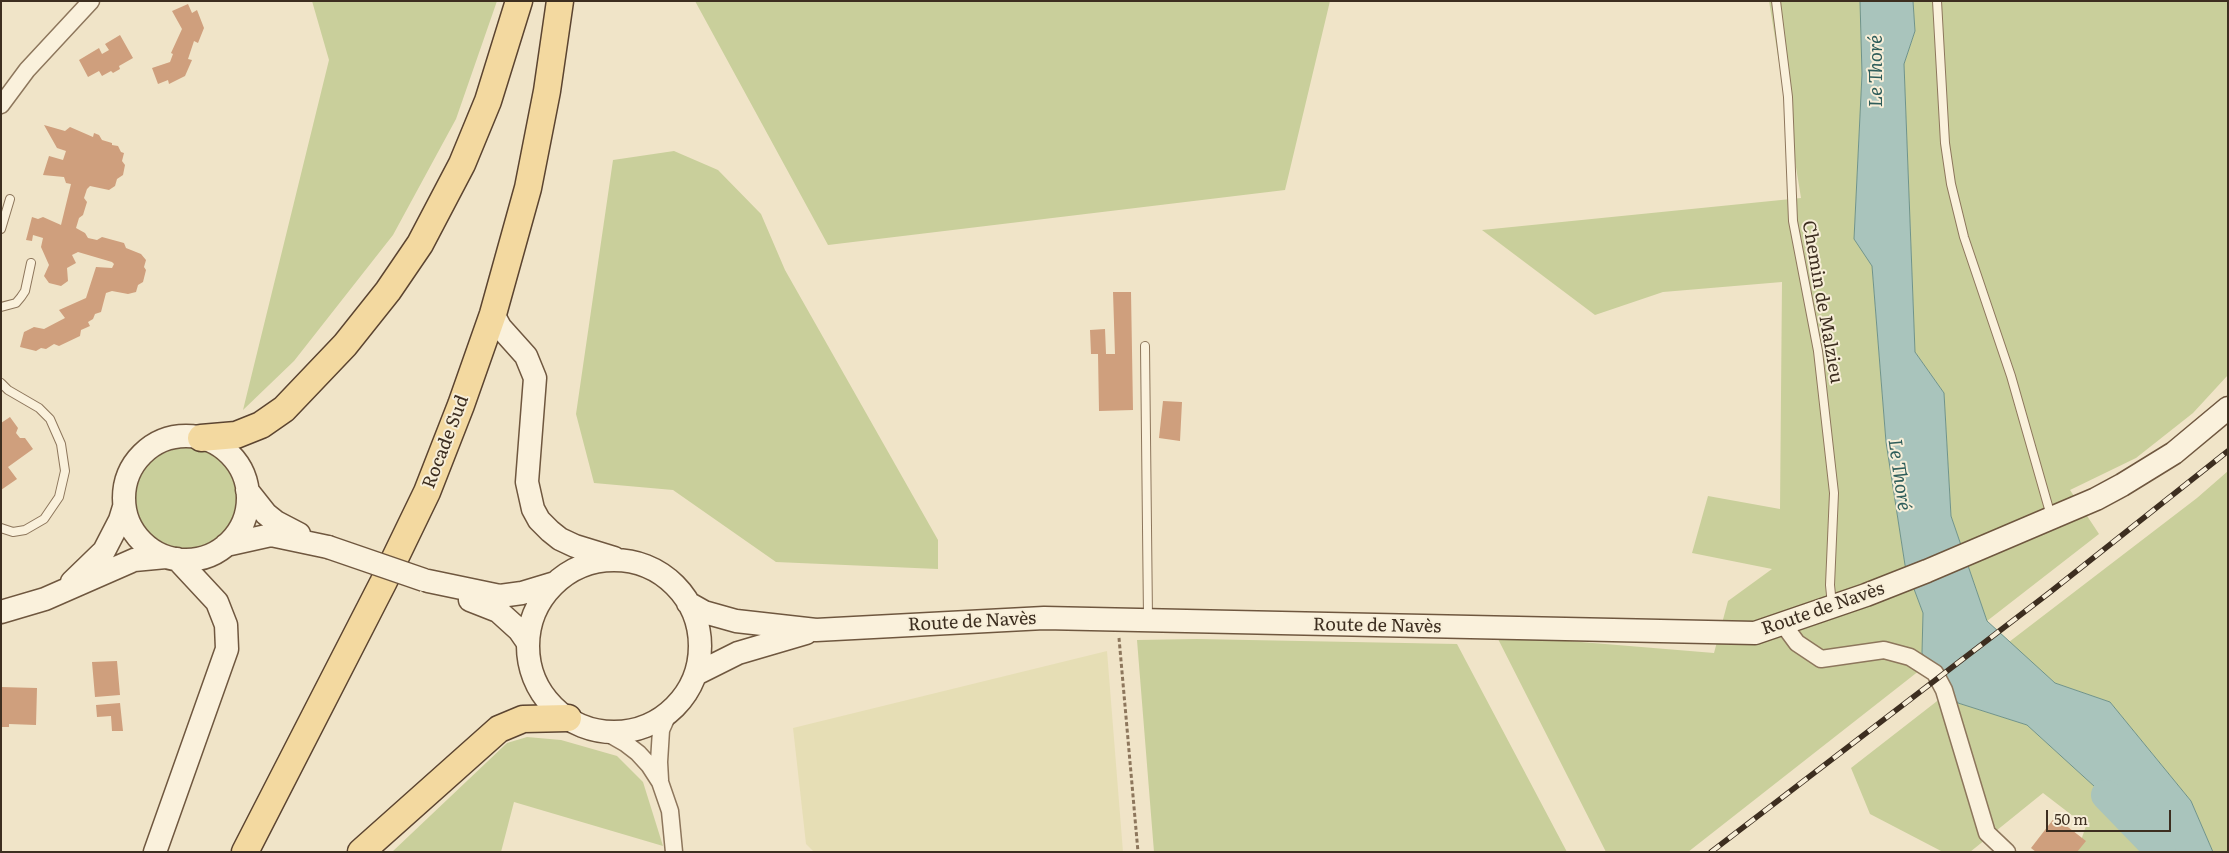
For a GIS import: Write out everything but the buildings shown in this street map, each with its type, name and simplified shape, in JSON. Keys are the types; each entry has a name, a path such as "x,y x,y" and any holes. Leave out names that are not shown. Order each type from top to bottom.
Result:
{"main road":[{"path":"201,438 236,435 261,425 284,408 346,346 388,291 420,244 462,164 488,101 519,1"},
{"name":"Rocade Sud","path":"245,852 346,659 427,492 493,314 517,233 539,142 560,1"},
{"path":"493,314 500,327 526,356 535,378 526,482 533,509 539,520 560,538 575,546 620,560"},
{"name":"Route de Navès","path":"688,603 704,612 736,621 816,630 1044,618 1700,634 1755,633 1866,595 2001,541 2096,499 2151,468 2196,436 2228,408"},
{"name":"Route de Navès","path":"1,612 28,605 104,575 134,560 194,559 211,554 226,545 237,533 244,520 247,490 242,472 232,457 218,445 201,438 181,436 161,440 144,452 131,468 124,487 124,508 129,524 139,538 151,549 172,558"},
{"name":"Route de Navès","path":"247,490 266,514 276,522 326,547"},
{"name":"Route de Navès","path":"62,591 94,563 104,551 124,508"},
{"name":"Route de Navès","path":"226,545 271,535 326,547 426,580 498,612 519,630 528,643"},
{"path":"155,852 227,649 226,625 217,602 172,558"},
{"name":"Route de Navès","path":"620,560 640,564 660,573 676,586 688,603 698,625 700,650 696,674 685,695 669,712 649,724 634,729 604,731 585,727 568,718 551,704 538,686 530,665 528,643 531,621 541,600 555,583 574,569 596,561 620,560"},
{"name":"Route de Navès","path":"426,580 500,596 522,593 555,583"},
{"name":"Route de Navès","path":"696,674 738,653 816,630"},
{"path":"361,852 499,729 523,719 568,718"}],"street":[{"path":"1,105 26,70 91,1"},
{"path":"1783,624 1797,643 1821,659 1884,650 1910,657 1934,673 1944,690 1988,833 2007,852"},
{"path":"669,712 661,730 658,762 660,782 670,811 674,852"},
{"path":"604,731 638,753 649,765 660,782"}],"lane":[{"name":"Chemin de Malzieu","path":"1776,1 1788,97 1792,221 1818,351 1834,493 1830,586 1832,607"},
{"path":"1937,1 1945,143 1951,184 1964,237 2011,376 2052,518"},
{"path":"1,229 10,199"},
{"path":"1,307 16,303 21,297 25,291 32,263"},
{"path":"1144,346 1148,620"},
{"path":"1,383 8,390 39,408 50,420 61,444 65,471 59,497 44,519 25,530 13,532 1,528"}],"path":[{"path":"1118,620 1138,852"}],"shaded area":[{"path":"1107,651 1123,852 814,852 806,844 793,728"}],"green space":[{"path":"312,1 497,1 456,119 393,235 294,361 243,410 329,60"},
{"path":"695,1 1330,1 1285,190 828,245"},
{"path":"1769,1 1860,1 1862,74 1854,239 1872,266 1886,442 1905,565 1923,613 1922,653 1929,663 1688,852 1606,852 1496,635 1714,653 1728,601 1772,569 1692,553 1708,496 1780,509 1782,282 1663,292 1595,315 1482,230 1801,198"},
{"path":"1913,1 2228,1 2228,375 2193,413 2136,458 2070,490 2099,534 1987,621 1951,516 1944,393 1915,352 1904,64 1915,31"},
{"path":"674,151 718,170 761,214 785,270 938,540 938,569 776,562 673,490 594,483 576,414 613,160"},
{"path":"186,448 205,452 221,463 232,479 236,498 232,517 221,533 205,544 186,548 167,544 151,533 140,517 136,498 140,479 151,463 167,452"},
{"path":"2228,471 2228,852 2213,852 2191,801 2110,702 2055,683 2009,642 2197,498"},
{"path":"1197,639 1457,644 1567,852 1154,852 1137,640"},
{"path":"1950,691 1958,703 2027,725 2151,838 2161,852 2077,852 2086,826 2043,793 1970,852 1943,852 1870,814 1851,768"},
{"path":"527,737 561,740 617,756 643,782 663,846 514,802 501,852 392,852 507,743"}],"water":[{"path":"1860,1 1913,1 1915,31 1904,64 1915,352 1944,393 1951,516 1987,621 2055,683 2110,702 2191,801 2213,852 2161,852 2151,838 2027,725 1958,703 1922,653 1923,613 1905,565 1886,442 1872,266 1854,239 1862,74"}],"waterway":[{"name":"Le Thoré","path":"2106,795 2161,852"}],"railway":[{"path":"1711,852 2049,593 2228,451"}]}
